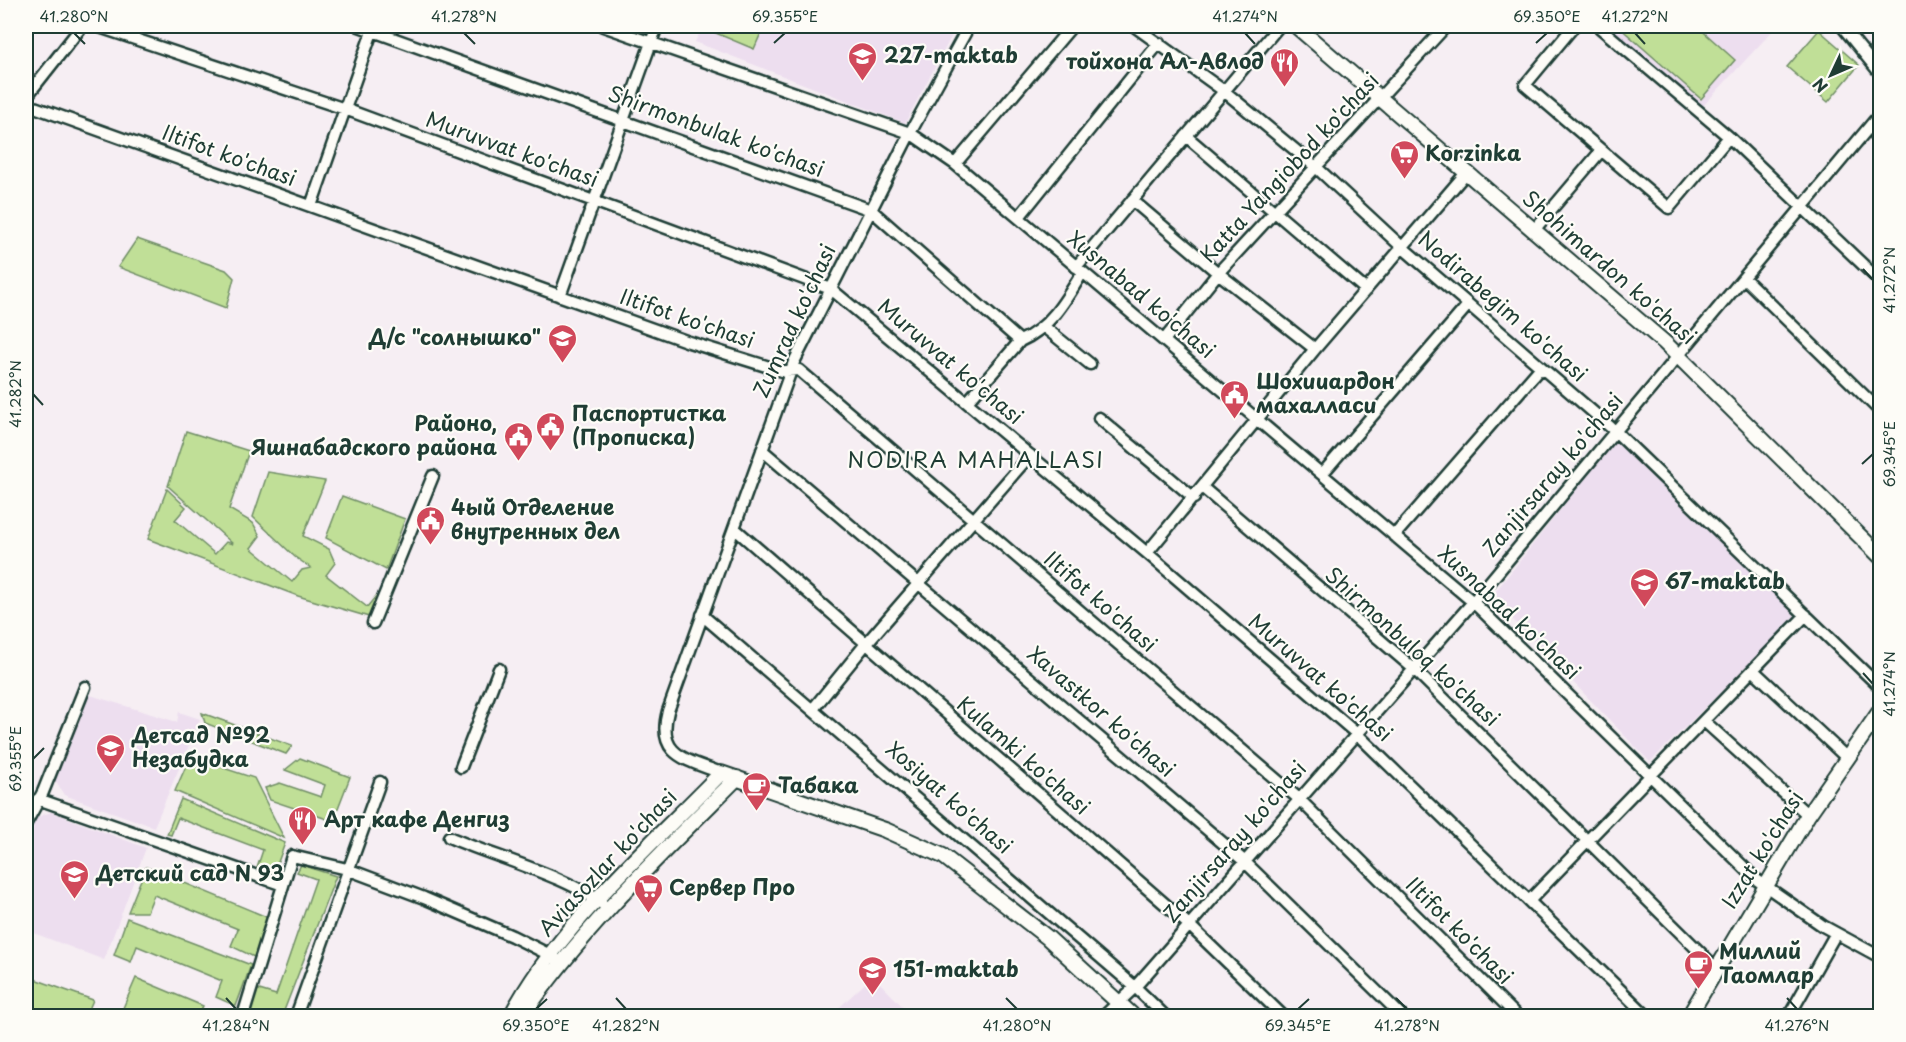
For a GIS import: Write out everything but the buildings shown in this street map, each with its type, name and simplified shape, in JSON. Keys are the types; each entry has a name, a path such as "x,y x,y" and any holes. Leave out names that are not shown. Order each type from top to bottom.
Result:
{"main road":[{"name":"Shohimardon ko'chasi","path":"1296,26 1678,355 1881,556"},
{"name":"Izzat ko'chasi","path":"1689,1017 1808,814 1881,711"},
{"name":"Zumrad ko'chasi","path":"721,773 736,778"},
{"name":"Aviasozlar ko'chasi","path":"511,1017 602,904 721,773"},
{"name":"Aviasozlar ko'chasi","path":"602,904 736,778"},
{"name":"Xosiyat ko'chasi","path":"736,778 885,830 943,856 1048,938 1133,1017"},
{"name":"Aviasozlar ko'chasi","path":"522,1017 556,960"}],"street":[{"path":"26,97 82,26"},
{"name":"Muruvvat ko'chasi","path":"96,26 345,109 831,289 1148,553 1357,734 1647,1017"},
{"name":"Shirmonbulak ko'chasi","path":"360,26 373,28 871,210 1020,341"},
{"name":"Xusnabad ko'chasi","path":"603,26 910,133 955,164 1079,270 1165,339 1473,602 1764,887 1836,933 1881,957"},
{"path":"560,296 622,118 657,26"},
{"name":"Zumrad ko'chasi","path":"721,773 677,754 668,744 664,732 668,711 791,370 910,133 969,26"},
{"path":"955,164 1072,26"},
{"name":"Nodirabegim ko'chasi","path":"1134,26 1224,91 1317,168 1402,247 1615,430 1881,687"},
{"path":"968,401 1020,341 1032,336 1062,306 1079,270 1132,200 1280,26"},
{"name":"Katta Yangiobod ko'chasi","path":"1165,339 1218,273 1382,98 1446,26"},
{"path":"1574,26 1525,85 1600,152 1669,208 1729,137"},
{"path":"1598,26 1729,137 1879,276"},
{"path":"1842,26 1881,74"},
{"path":"311,206 373,28"},
{"path":"1019,217 1159,43"},
{"name":"Iltifot ko'chasi","path":"26,104 689,342 782,371 799,370 1299,799 1517,1017"},
{"name":"Zanjirsaray ko'chasi","path":"1104,1017 1135,987 1473,602 1881,114"},
{"path":"1186,136 1274,214 1366,290"},
{"path":"1534,230 1600,152"},
{"path":"1148,553 1315,349 1466,173"},
{"path":"1132,200 1218,273 1315,349"},
{"path":"1744,278 1881,411"},
{"path":"1322,474 1468,305"},
{"path":"1043,326 1090,364"},
{"path":"1394,536 1540,367"},
{"path":"1099,418 1194,498"},
{"name":"Xavastkor ko'chasi","path":"762,450 920,582 1244,861 1402,1017"},
{"path":"813,709 865,645 1030,455"},
{"path":"373,623 434,476"},
{"name":"Shirmonbuloq ko'chasi","path":"1203,488 1414,669 1716,968"},
{"name":"Kulamki ko'chasi","path":"734,528 865,645 1189,925 1283,1017"},
{"name":"Xosiyat ko'chasi","path":"702,615 1135,987 1165,1017"},
{"path":"1529,901 1806,615"},
{"path":"461,767 499,669"},
{"path":"1754,670 1848,759"},
{"path":"26,823 43,792 85,687"},
{"path":"1704,721 1808,814"},
{"path":"296,1017 380,782"},
{"path":"38,800 283,885"},
{"path":"449,837 536,871 602,904"},
{"path":"245,1017 243,1016 292,856 347,869 512,936 556,960"},
{"path":"1789,1017 1836,933"}],"shaded area":[{"name":"227-maktab","path":"703,26 957,26 905,123 695,42"},
{"path":"1609,26 1777,26 1703,106"},
{"name":"67-maktab","path":"1615,441 1797,616 1650,762 1491,597"},
{"path":"87,694 177,722 179,712 200,719 154,827 64,795 54,779"},
{"path":"51,812 146,848 104,960 26,930 26,836 32,819"},
{"name":"151-maktab","path":"873,976 912,1016 830,1016"}],"green space":[{"path":"708,26 764,26 754,49 706,29"},
{"path":"1618,26 1697,26 1735,60 1701,99"},
{"path":"1819,30 1859,65 1828,102 1787,67"},
{"path":"137,239 226,270 234,278 226,308 118,267"},
{"path":"186,431 249,451 229,509 253,523 260,536 251,548 292,582 302,570 311,568 295,557 253,517 268,472 325,481 303,536 329,549 335,563 326,575 367,607 376,596 380,596 369,617 298,596 148,539 167,489 186,507 175,520 215,554 226,542 233,544 168,486"},
{"path":"342,496 405,519 386,570 326,538"},
{"path":"202,713 292,746 286,754 205,723"},
{"path":"190,757 254,778 284,838 175,791"},
{"path":"300,758 350,777 333,821 270,800 265,788 280,783 321,797 325,785 285,770"},
{"path":"181,799 285,843 274,873 257,868 263,850 178,818 171,835 167,834"},
{"path":"301,865 336,876 282,1016 245,1016 256,989 276,995 316,879 297,872"},
{"path":"146,867 269,918 254,957 231,946 238,929 154,895 147,912 128,912"},
{"path":"127,918 251,965 236,1006 216,997 222,981 137,946 131,962 114,955"},
{"path":"26,976 93,1000 86,1016 26,1016"},
{"path":"136,978 203,1006 199,1016 120,1015"}],"place":[{"name":"227-maktab","path":"863,82"},
{"name":"тойхона Ал-Авлод","path":"1285,88"},
{"name":"Korzinka","path":"1404,180"},
{"name":"Д/с \"солнышко\"","path":"562,364"},
{"name":"Шохииардон махалласи","path":"1235,420"},
{"name":"Паспортистка (Прописка)","path":"551,452"},
{"name":"Районо, Яшнабадского района","path":"518,462"},
{"name":"4ый Отделение внутренных дел","path":"430,546"},
{"name":"67-maktab","path":"1644,608"},
{"name":"Детсад №92 Незабудка","path":"111,774"},
{"name":"Табака","path":"757,812"},
{"name":"Арт кафе Денгиз","path":"303,846"},
{"name":"Детский сад N 93","path":"75,900"},
{"name":"Сервер Про","path":"648,914"},
{"name":"Миллий Таомлар","path":"1698,990"},
{"name":"151-maktab","path":"872,996"}],"district":[{"name":"NODIRA MAHALLASI","path":"976,460"}]}
